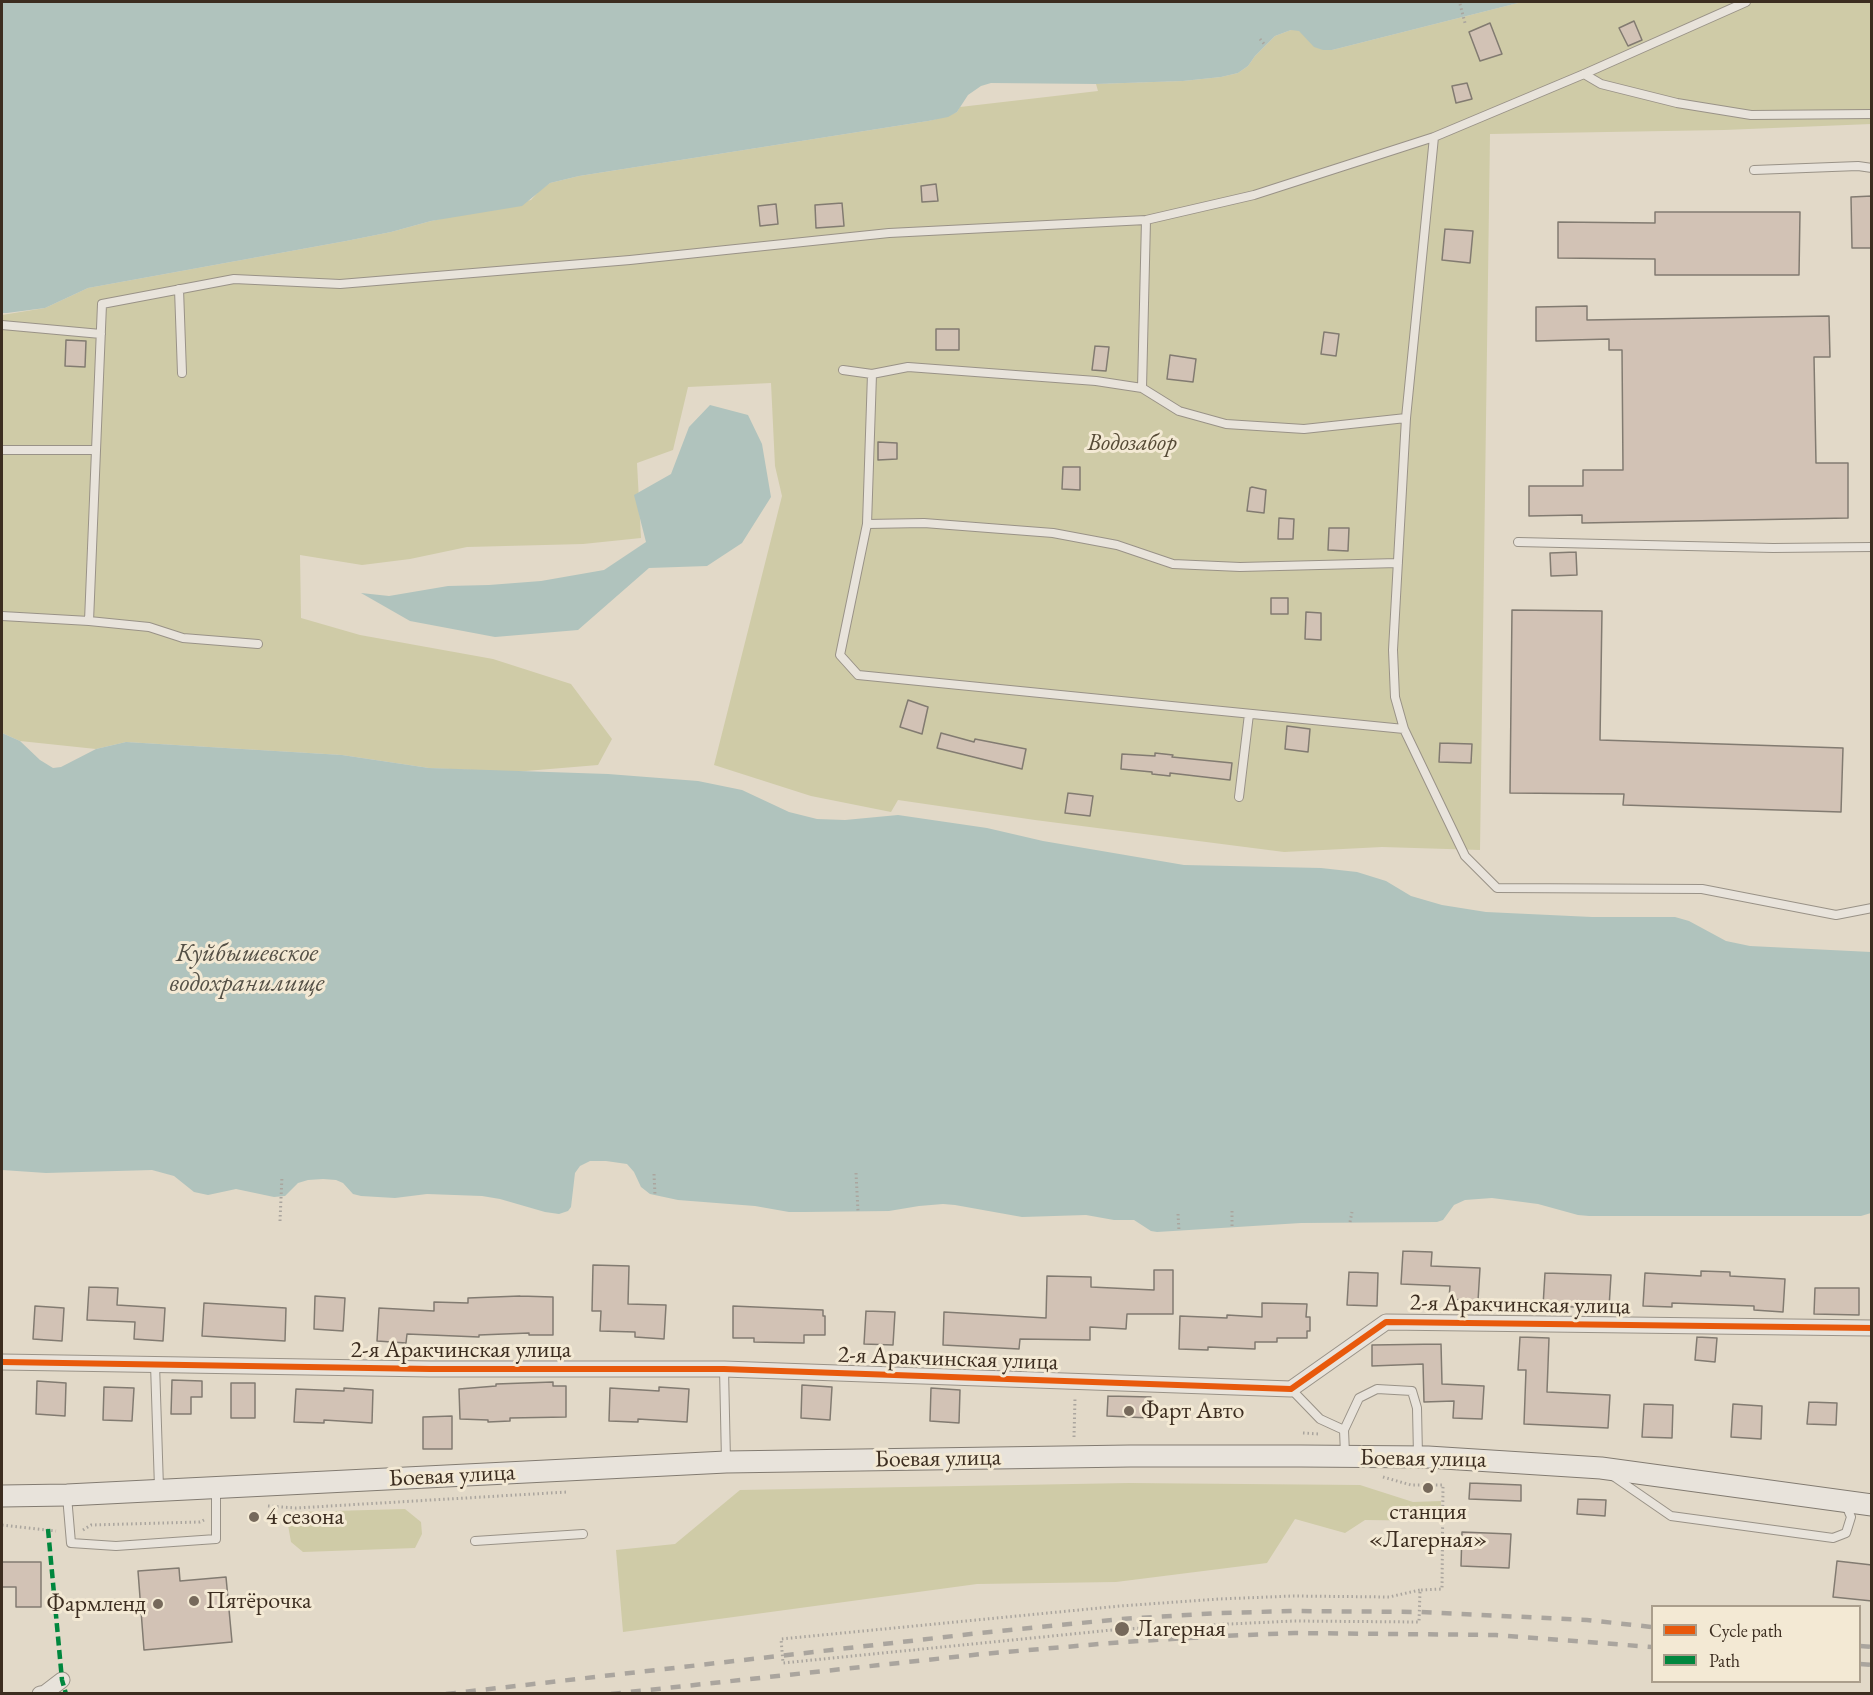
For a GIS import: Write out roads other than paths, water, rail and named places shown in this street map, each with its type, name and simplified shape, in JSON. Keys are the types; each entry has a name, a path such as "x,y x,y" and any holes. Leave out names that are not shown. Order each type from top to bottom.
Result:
{"main road":[{"name":"Боевая улица","path":"2,1496 67,1495 726,1462 1073,1457 1345,1457 1548,1463 1872,1504"}],"street":[{"name":"2-я Аракчинская улица","path":"2,1362 430,1369 724,1369 1291,1389 1386,1322 1872,1328"},
{"path":"40,1694 45,1693 62,1680"}],"lane":[{"path":"89,621 102,304 234,279 340,284 630,260 888,233 1146,220 1254,195 1434,137 1746,2"},
{"path":"1584,74 1601,84 1677,103 1751,115 1872,114"},
{"path":"1434,137 1406,418 1394,650 1395,697 1404,729 1465,856 1497,888 1702,890 1836,915 1872,908"},
{"path":"1754,170 1858,166 1872,168"},
{"path":"1142,388 1146,220"},
{"path":"179,289 182,373"},
{"path":"2,325 101,334"},
{"path":"843,370 872,374 920,367 1096,381 1142,388 1179,411 1226,424 1304,429 1406,418"},
{"path":"872,374 867,524 840,655 858,675 1404,729"},
{"path":"2,450 96,450"},
{"path":"867,524 924,523 1053,532 1117,545 1173,564 1240,567 1398,563"},
{"path":"1518,542 1773,548 1872,547"},
{"path":"2,616 149,627 183,638 258,644"},
{"path":"1239,797 1249,714"},
{"path":"155,1364 159,1490"},
{"path":"724,1369 726,1462"},
{"path":"1291,1389 1320,1419 1344,1430"},
{"path":"1345,1457 1344,1430 1359,1398 1377,1389 1412,1391 1417,1408 1418,1458"},
{"path":"1601,1468 1671,1516 1833,1538 1846,1533 1851,1517 1844,1500"},
{"path":"67,1495 71,1543 116,1546 216,1539 216,1488"},
{"path":"475,1541 583,1534"}],"water":[{"path":"2,2 1522,2 1332,50 1314,47 1299,31 1291,30 1275,36 1248,66 1238,73 1221,77 1183,81 1096,84 991,83 981,86 968,95 957,112 948,117 579,176 550,183 522,206 431,221 346,241 88,288 45,308 2,313"},
{"path":"710,405 748,415 762,444 771,497 742,543 707,566 649,568 578,630 495,637 410,621 361,593 389,596 448,586 541,581 604,570 646,542 634,495 671,474 689,427"},
{"name":"Куйбышевское водохранилище","path":"2,733 20,741 40,760 53,768 61,767 96,749 126,742 342,755 429,768 608,774 698,781 742,790 789,812 817,819 845,820 898,815 987,828 1043,841 1184,865 1321,868 1357,872 1386,881 1411,896 1442,905 1486,912 1592,917 1675,917 1689,921 1726,941 1750,946 1871,952 1871,1213 1861,1216 1589,1216 1538,1204 1492,1198 1465,1200 1454,1205 1443,1220 1437,1222 1301,1223 1157,1232 1151,1231 1134,1220 1114,1220 1086,1215 1022,1217 943,1204 889,1211 789,1212 755,1206 678,1200 650,1194 641,1187 634,1172 627,1164 606,1161 590,1161 580,1166 575,1173 571,1207 568,1211 559,1214 482,1196 427,1194 395,1198 361,1196 353,1194 343,1183 336,1180 308,1180 298,1183 285,1196 274,1197 236,1189 208,1195 194,1192 174,1176 152,1170 46,1173 2,1170"}],"railway":[{"path":"446,1694 980,1633 1121,1619 1220,1613 1420,1612 1587,1620 1651,1627"},
{"path":"611,1694 982,1654 1221,1636 1295,1633 1496,1635 1651,1647"},
{"path":"1861,1646 1872,1647"},
{"path":"1861,1664 1872,1665"}],"place":[{"name":"Фарт Авто","path":"1129,1411"},
{"name":"станция «Лагерная»","path":"1428,1488"},
{"name":"4 сезона","path":"254,1517"},
{"name":"Пятёрочка","path":"194,1601"},
{"name":"Фармленд","path":"158,1604"},
{"name":"Лагерная","path":"1122,1629"}],"park label":[{"name":"Водозабор","path":"1132,443"}]}
